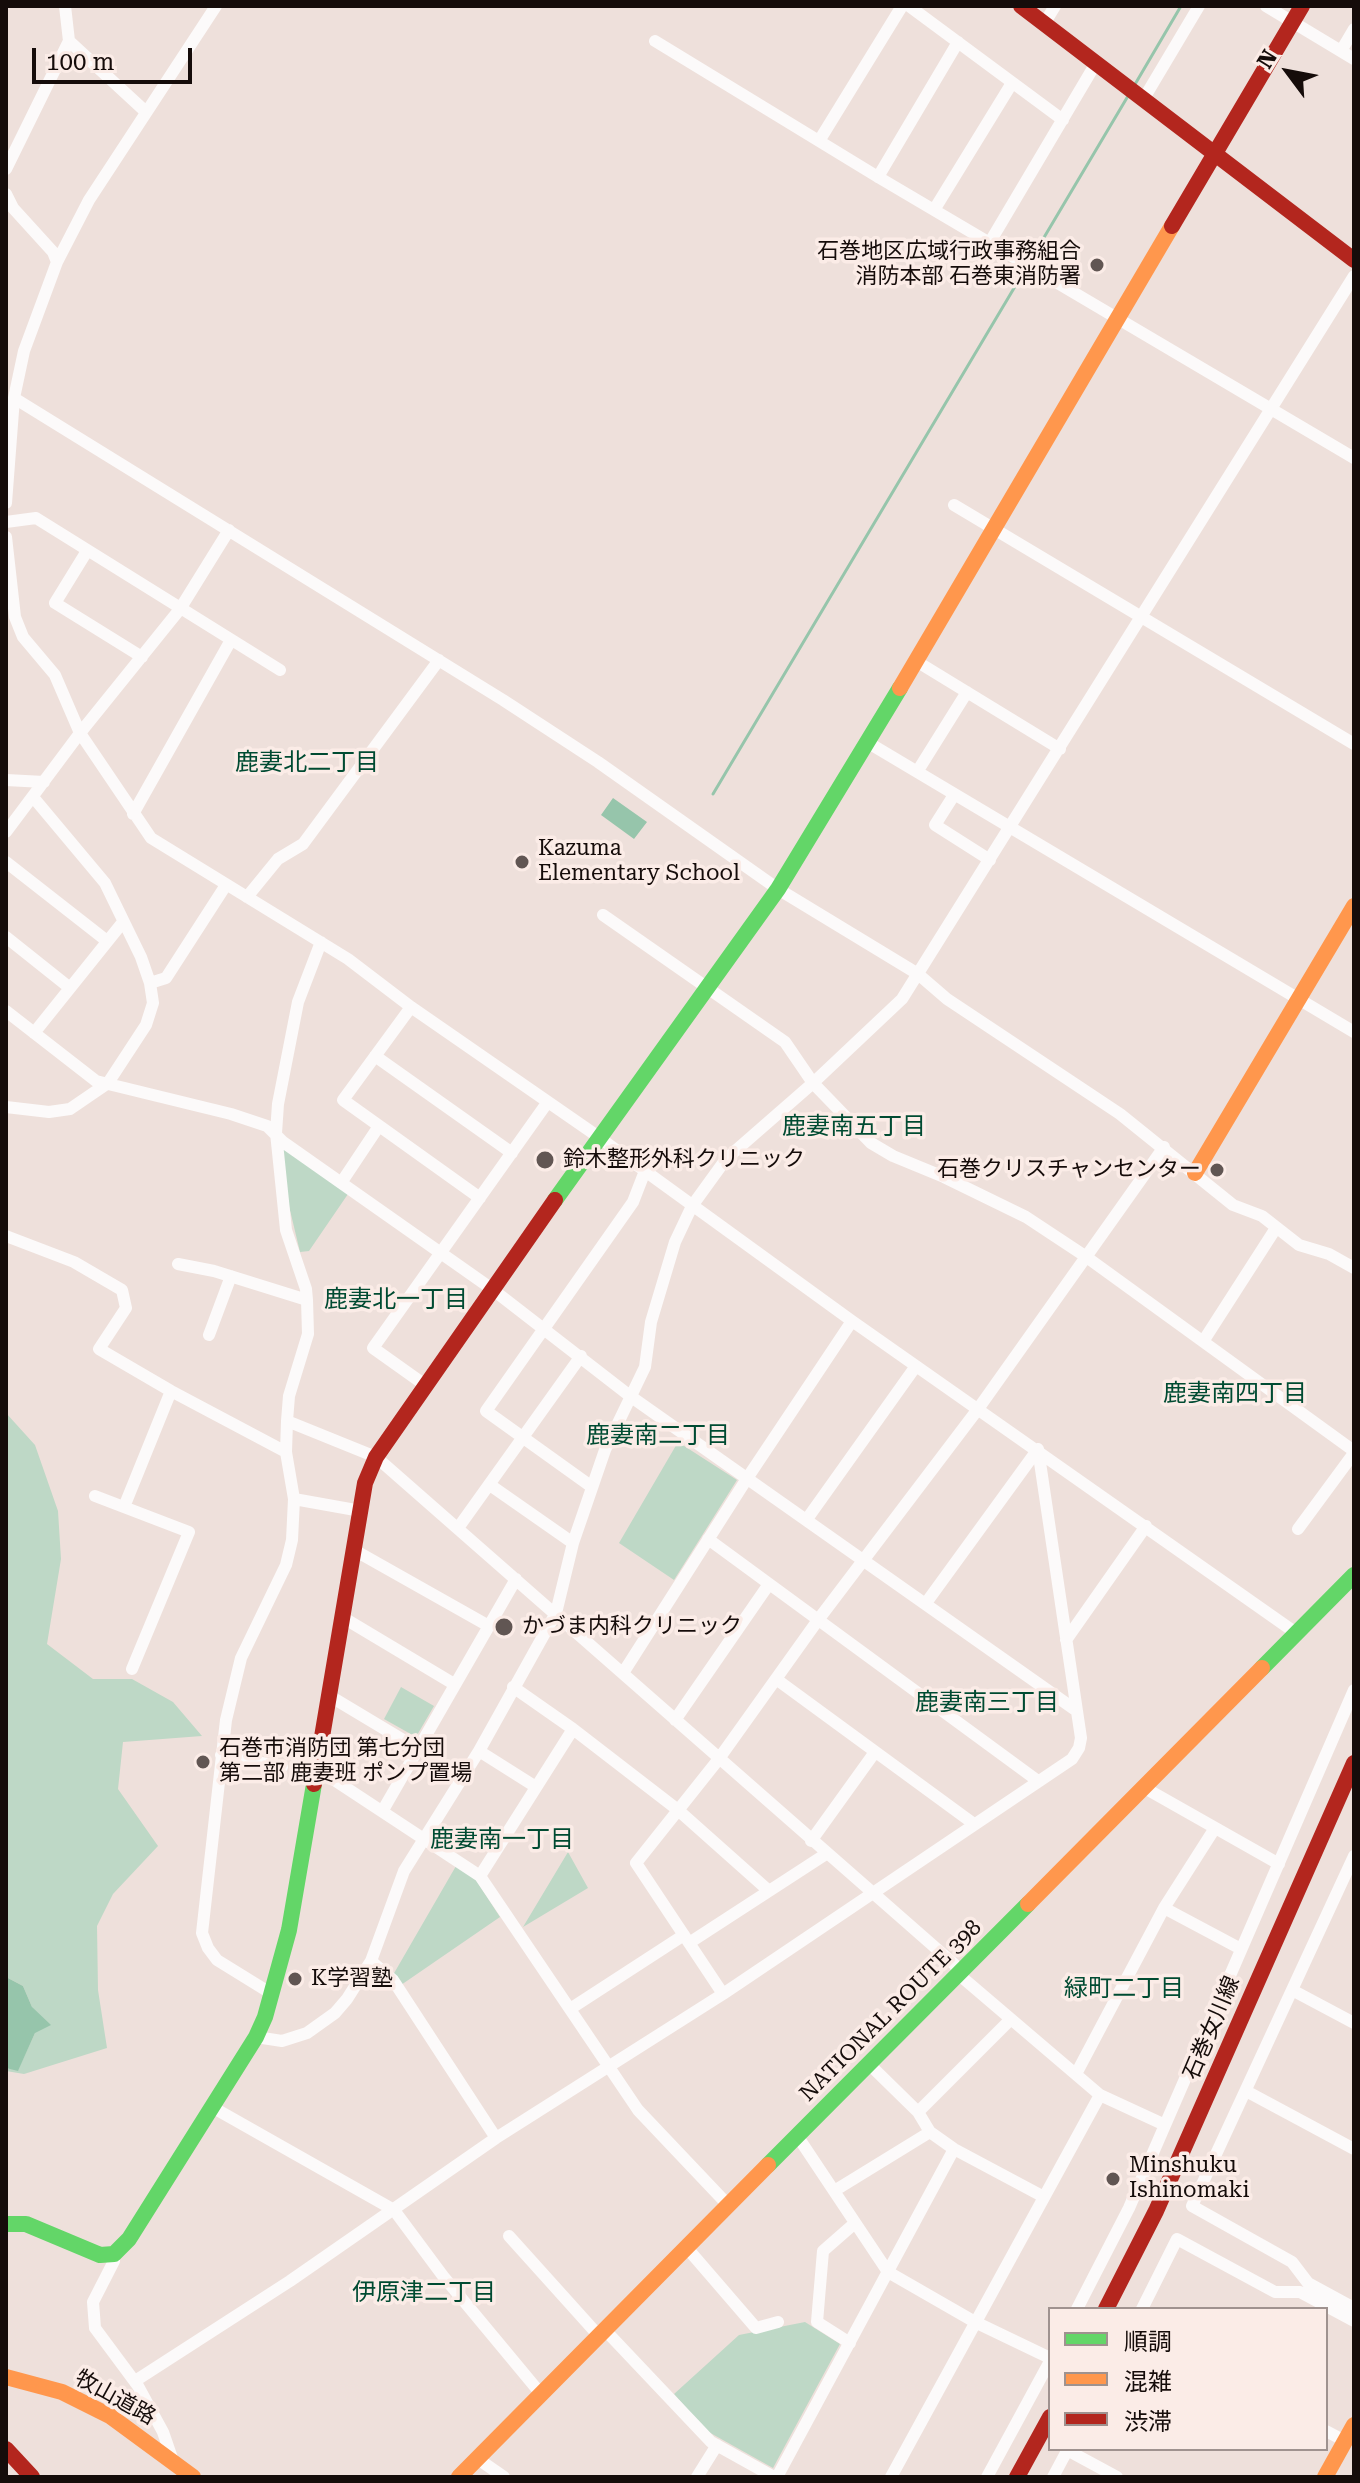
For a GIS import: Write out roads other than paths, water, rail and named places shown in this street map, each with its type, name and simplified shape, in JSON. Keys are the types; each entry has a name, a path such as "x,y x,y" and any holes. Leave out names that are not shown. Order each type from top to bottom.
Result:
{"main road":[{"path":"1021,6 1354,260"},
{"path":"6,2224 26,2224 100,2255 114,2254 129,2239 256,2037 265,2017 289,1930 365,1483 376,1457 598,1138 778,889 995,530 1302,6"},
{"path":"1195,1173 1354,906"},
{"name":"NATIONAL ROUTE 398","path":"459,2477 1354,1575"},
{"name":"石巻女川線","path":"1107,2307 1156,2211 1354,1763"},
{"name":"牧山道路","path":"6,2377 62,2392 110,2416 193,2477"},
{"path":"1017,2477 1048,2421"},
{"path":"1325,2477 1354,2425"},
{"path":"6,2449 32,2477"}],"street":[{"path":"6,169 69,41 65,6"},
{"path":"6,503 14,398 24,351 57,262 89,200 216,6"},
{"path":"819,141 902,6"},
{"path":"909,6 1063,120"},
{"path":"1044,24 1055,6"},
{"path":"1135,94 1199,6"},
{"path":"1266,6 1354,59"},
{"path":"1341,51 1354,29"},
{"path":"69,41 146,112"},
{"path":"655,41 878,177 1354,458"},
{"path":"878,177 958,42"},
{"path":"990,242 1096,63"},
{"path":"934,210 1012,83"},
{"path":"6,194 13,208 53,252 57,262"},
{"path":"256,2037 282,2041 307,2033 326,2021 347,1999 371,1961 404,1871 479,1751 556,1613 573,1543 592,1487 645,1367 651,1322 675,1242 692,1206 726,1159 897,1005 1354,276"},
{"path":"14,398 439,660 598,762 778,889 918,974 947,999 1120,1114 1233,1205 1262,1216 1299,1245 1329,1254 1354,1268"},
{"path":"954,505 1354,744"},
{"path":"6,522 36,518 280,670"},
{"path":"6,832 80,733 180,609 229,530"},
{"path":"6,537 15,617 23,637 55,675 80,733 151,838 348,959 852,1321 1296,1633"},
{"path":"87,551 55,603 142,657"},
{"path":"133,814 231,640"},
{"path":"247,897 278,859 303,844 439,660"},
{"path":"916,661 1060,749"},
{"path":"917,772 967,692"},
{"path":"867,742 1354,1032"},
{"path":"6,780 44,782"},
{"path":"954,795 935,825 990,860"},
{"path":"6,1107 49,1112 70,1109 108,1083 146,1025 153,1003 150,983 105,883 33,797"},
{"path":"6,862 107,941"},
{"path":"150,983 166,978 226,885"},
{"path":"603,915 785,1042 813,1083 871,1143 1026,1217 1204,1340 1354,1452 1298,1529"},
{"path":"34,1033 123,922"},
{"path":"6,937 70,988"},
{"path":"272,1994 217,1960 202,1933 226,1720 241,1658 286,1565 292,1540 294,1499 286,1452 287,1421 289,1396 308,1334 307,1300 286,1230 276,1133 278,1104 298,1002 321,942"},
{"path":"411,1007 343,1100 480,1198"},
{"path":"6,1011 96,1081 231,1114 267,1126 283,1142 492,1289 630,1396 1077,1711"},
{"path":"375,1056 512,1153"},
{"path":"425,1385 373,1348 547,1103"},
{"path":"341,1183 379,1126"},
{"path":"723,1994 636,1863 718,1760 862,1560 978,1409 1164,1147"},
{"path":"592,1487 486,1411 633,1202 645,1171"},
{"path":"1204,1340 1276,1228"},
{"path":"6,1236 74,1262 122,1290 126,1308 99,1349 286,1452"},
{"path":"178,1264 231,1276 307,1300"},
{"path":"209,1335 231,1276"},
{"path":"623,1673 852,1321"},
{"path":"458,1528 581,1356"},
{"path":"807,1519 916,1366"},
{"path":"124,1507 171,1391"},
{"path":"287,1421 376,1457 954,1964 959,1974 1100,2095 1165,2125"},
{"path":"926,1603 1038,1449"},
{"path":"135,2381 394,2210 496,2138 723,1994 1072,1759 1079,1748 1077,1711 1038,1449"},
{"path":"490,1485 573,1543"},
{"path":"95,1496 189,1532 132,1669"},
{"path":"294,1499 361,1511"},
{"path":"1066,1640 1146,1526"},
{"path":"708,1539 1038,1781"},
{"path":"354,1550 487,1625"},
{"path":"383,1810 516,1579"},
{"path":"675,1720 769,1584"},
{"path":"342,1617 454,1684"},
{"path":"776,1679 974,1824"},
{"path":"513,1687 678,1810 769,1891"},
{"path":"1078,2307 1129,2208 1354,1690"},
{"path":"328,1695 418,1749"},
{"path":"480,1876 573,1729"},
{"path":"479,1751 536,1787"},
{"path":"811,1841 875,1752"},
{"path":"221,1755 282,1767"},
{"path":"316,1768 480,1876 638,2110 729,2206"},
{"path":"1143,1787 1279,1864"},
{"path":"1076,2074 1164,1908 1215,1828"},
{"path":"570,2009 826,1854"},
{"path":"1354,1856 1192,2206 1292,2262 1308,2283 1354,2308"},
{"path":"1164,1908 1241,1949"},
{"path":"371,1961 393,1980 496,2138"},
{"path":"1292,1990 1354,2023"},
{"path":"918,2112 1011,2019"},
{"path":"870,2065 918,2112 930,2132 954,2149 1044,2197"},
{"path":"1246,2091 1354,2149"},
{"path":"891,2477 1100,2095"},
{"path":"212,2107 394,2210 443,2276 541,2394"},
{"path":"834,2191 930,2132"},
{"path":"798,2137 888,2272 1048,2359"},
{"path":"509,2236 711,2442 776,2477 954,2149"},
{"path":"850,2343 817,2322 823,2251 855,2223"},
{"path":"1143,2307 1177,2239 1275,2292 1300,2292 1328,2307"},
{"path":"687,2248 756,2328 778,2322"},
{"path":"114,2254 114,2261 93,2302 95,2328 135,2381 163,2432 173,2461"},
{"path":"1328,2307 1354,2321"},
{"path":"987,2477 1048,2364"},
{"path":"1328,2432 1345,2441"},
{"path":"697,2477 717,2445"},
{"path":"1053,2477 1067,2451"},
{"path":"1072,2451 1117,2477"},
{"path":"478,2459 504,2477"}],"waterway":[{"path":"1134,86 1181,6"},
{"path":"1030,261 1128,96"},
{"path":"713,794 1026,268"}],"place":[{"name":"石巻地区広域行政事務組合 消防本部 石巻東消防署","path":"1097,265"},
{"name":"Kazuma Elementary School","path":"522,862"},
{"name":"鈴木整形外科クリニック","path":"545,1160"},
{"name":"石巻クリスチャンセンター","path":"1217,1170"},
{"name":"かづま内科クリニック","path":"504,1627"},
{"name":"石巻市消防団 第七分団 第二部 鹿妻班 ポンプ置場","path":"203,1762"},
{"name":"K学習塾","path":"295,1979"},
{"name":"Minshuku Ishinomaki","path":"1113,2179"}],"district":[{"name":"鹿妻北二丁目","path":"307,763"},
{"name":"鹿妻南五丁目","path":"854,1127"},
{"name":"鹿妻北一丁目","path":"396,1300"},
{"name":"鹿妻南四丁目","path":"1235,1394"},
{"name":"鹿妻南二丁目","path":"658,1436"},
{"name":"鹿妻南三丁目","path":"987,1703"},
{"name":"鹿妻南一丁目","path":"502,1840"},
{"name":"緑町二丁目","path":"1124,1989"},
{"name":"伊原津二丁目","path":"424,2293"}]}
